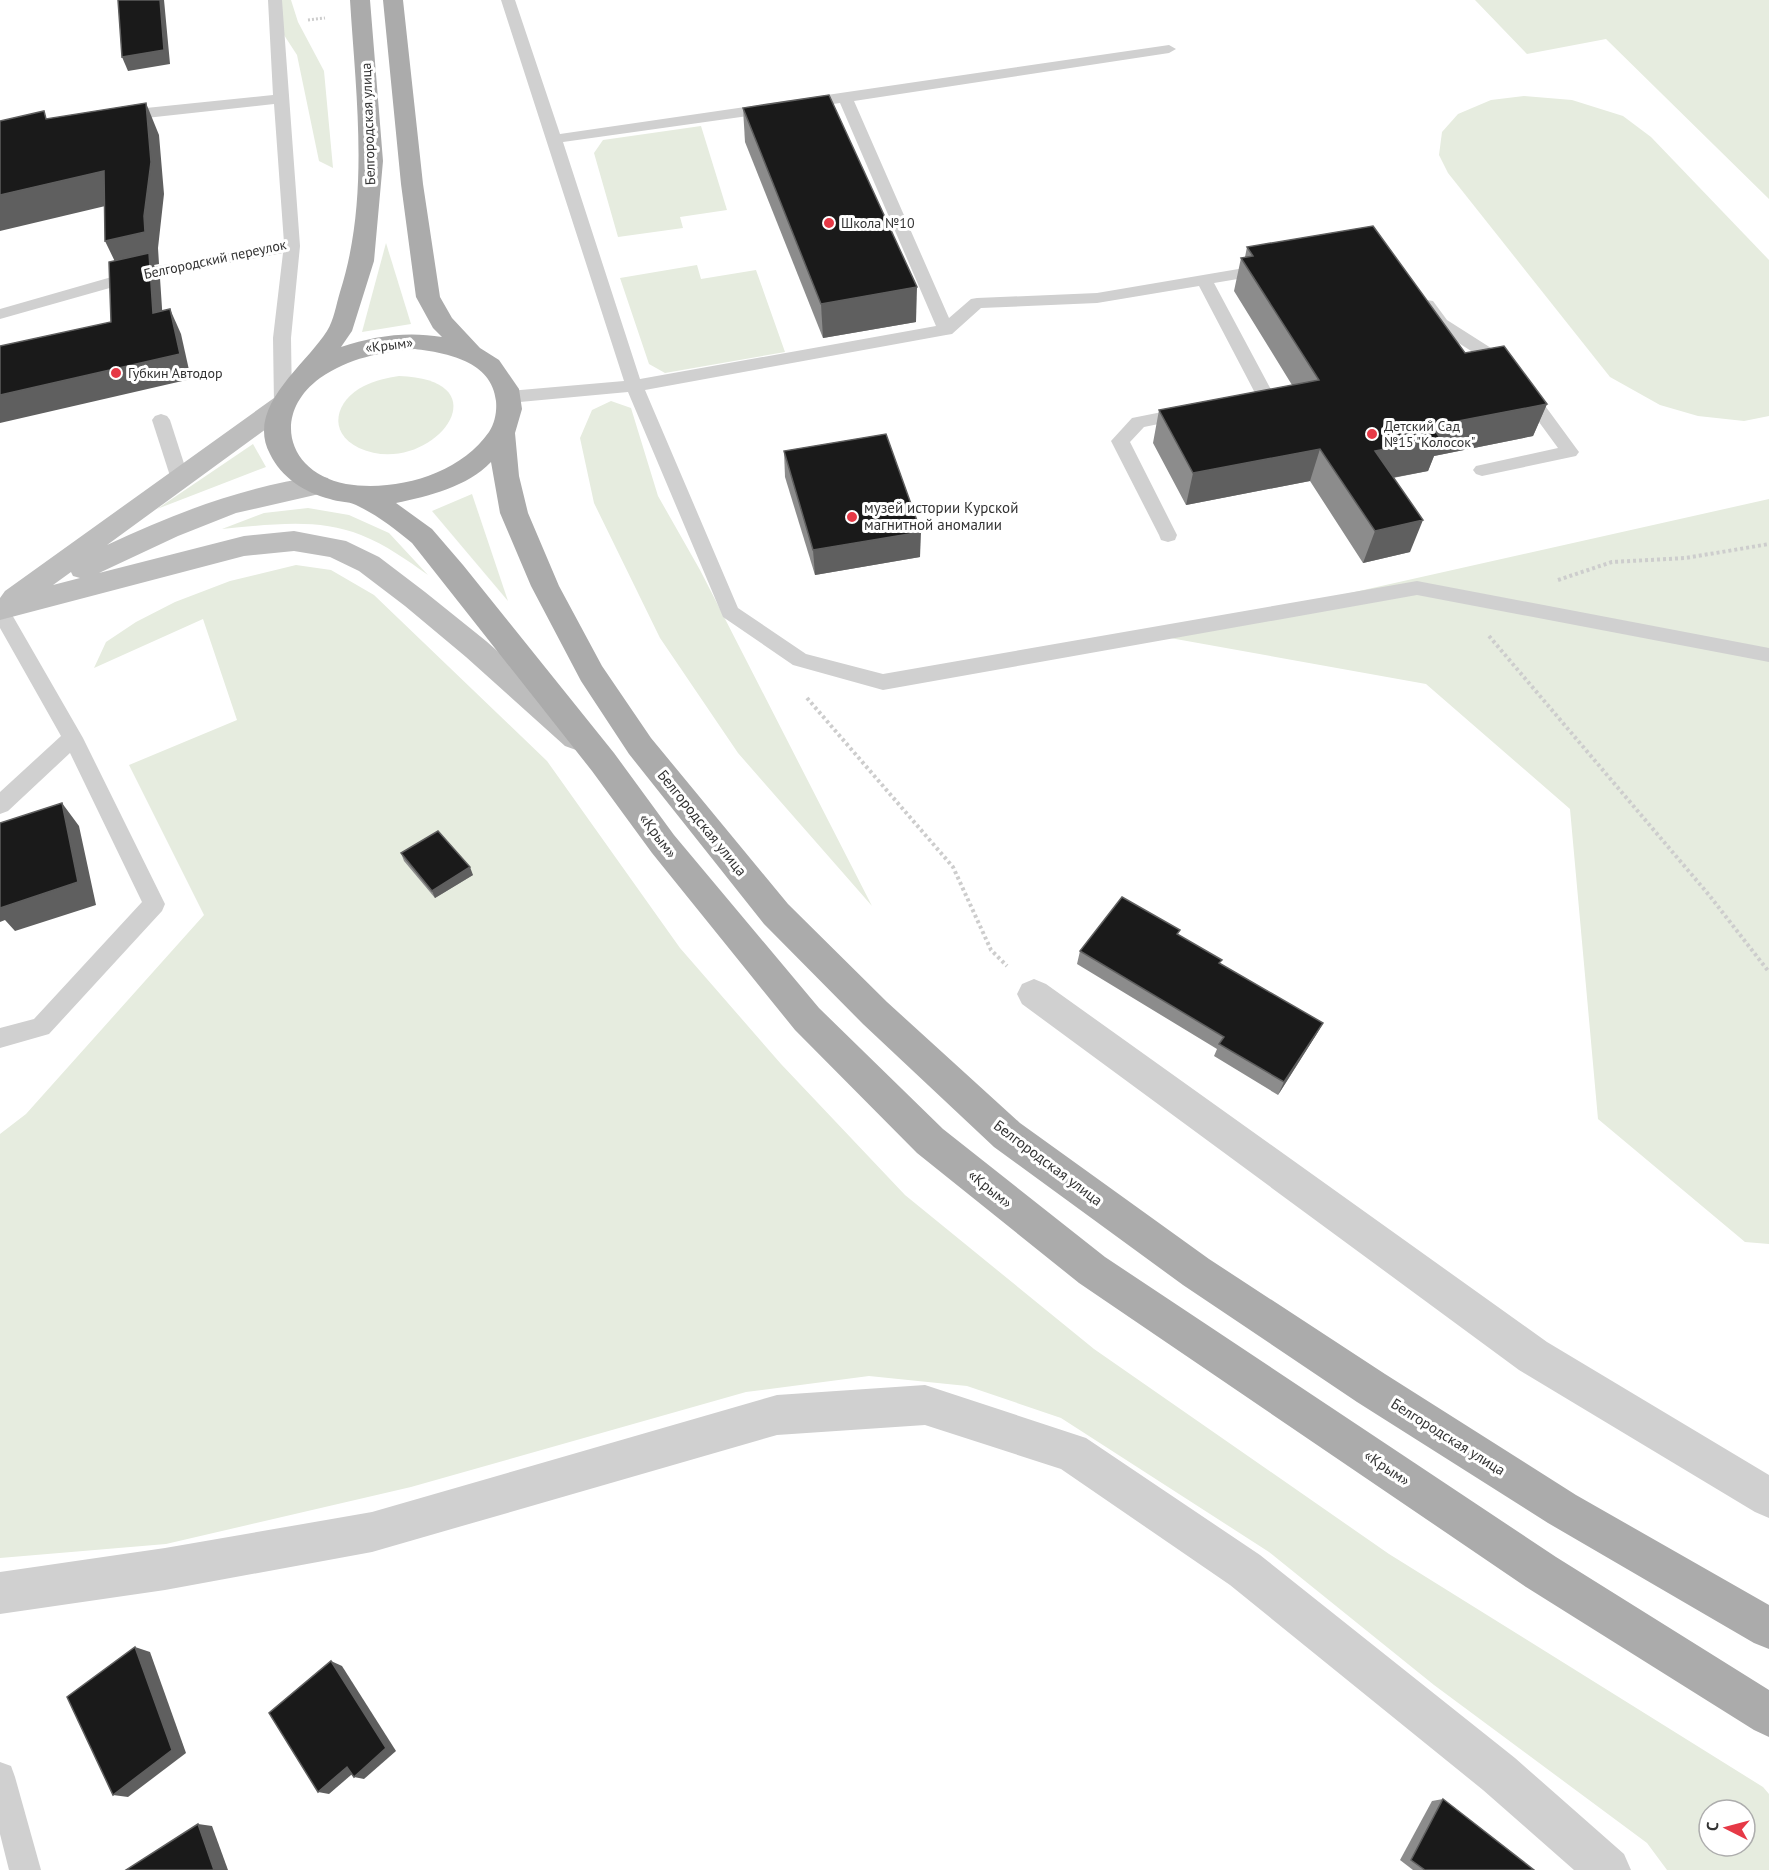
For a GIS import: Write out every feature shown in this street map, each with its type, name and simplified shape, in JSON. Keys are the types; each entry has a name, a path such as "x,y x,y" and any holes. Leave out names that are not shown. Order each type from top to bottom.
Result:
{"main road":[{"name":"Белгородская улица","path":"305,377 340,331 362,261 372,161 360,0"},
{"path":"393,0 412,184 428,297 442,322 470,352"},
{"name":"«Крым»","path":"415,341 441,344 470,352 488,363 502,379 509,397 509,415 502,433 487,453 472,465 435,484 403,493 362,496 318,485 292,468 280,450 276,429 283,404 305,377 338,358 356,350 385,343 415,341"},
{"path":"0,609 283,404"},
{"name":"Белгородская улица","path":"502,433 506,476 514,513 545,586 591,673 640,746 776,914 875,1013 1007,1135 1197,1272 1371,1388 1562,1509 1769,1628"},
{"path":"0,609 183,522 252,496 318,485"},
{"name":"«Крым»","path":"362,496 395,514 422,536 603,762 663,844 807,1019 930,1141 1092,1270 1541,1572 1769,1715"},
{"path":"0,609 244,546 294,541 336,548 369,564 415,599 603,762"}],"street":[{"path":"1034,994 1533,1356 1769,1498"},
{"path":"0,1593 165,1569 372,1532 777,1415 925,1405 1072,1452 1245,1570 1499,1774 1608,1870"}],"lane":[{"name":"Белгородский переулок","path":"0,314 136,275 292,246 275,0"},
{"path":"508,0 634,386 730,612 800,660 883,682 1417,588 1769,655"},
{"path":"554,139 1169,50"},
{"path":"845,98 946,330"},
{"path":"101,123 146,113 281,99"},
{"path":"283,404 282,338 292,246"},
{"path":"509,397 634,386 946,330 977,303 1097,298 1282,266"},
{"path":"1203,280 1266,397 1231,404"},
{"path":"1420,296 1441,324 1506,366 1570,452 1482,471"},
{"path":"1168,535 1120,441 1138,422 1208,409"},
{"path":"161,420 180,479"},
{"path":"0,609 73,738 154,904 41,1027 0,1038"},
{"path":"0,806 73,738"},
{"path":"0,1777 25,1870"}],"path":[{"path":"1495,602 1612,562 1686,558 1769,544"},
{"path":"1488,634 1709,895 1769,972"},
{"path":"800,660 802,694 953,867 991,950 1034,994"}],"shaded area":[{"path":"271,0 291,0 298,22 324,71 333,168 319,161 297,55 271,15"},
{"path":"1475,0 1769,0 1769,199 1606,39 1527,54"},
{"path":"1524,96 1572,100 1623,116 1651,137 1769,260 1769,416 1744,421 1698,416 1660,405 1610,377 1448,173 1439,155 1442,132 1458,114 1491,100"},
{"path":"701,126 727,210 680,217 683,228 618,237 594,153 603,140"},
{"path":"386,243 411,324 362,332"},
{"path":"697,265 701,279 756,270 785,352 665,373 649,364 620,278"},
{"path":"399,376 432,382 449,393 453,409 446,425 431,440 410,451 385,454 359,448 342,434 339,425 341,408 354,392 368,384"},
{"path":"611,401 631,408 658,496 700,570 872,906 738,753 660,638 594,503 580,438 592,410"},
{"path":"253,444 266,467 157,509"},
{"path":"472,494 508,601 432,511"},
{"path":"1769,499 1769,1244 1745,1242 1598,1119 1570,809 1426,684 1159,636"},
{"path":"308,508 349,515 389,533 428,575 379,543 344,529 310,524 275,524 222,529 264,513"},
{"path":"296,565 331,570 374,595 547,761 680,948 781,1064 905,1195 1094,1349 1389,1554 1763,1787 1769,1794 1769,1870 1667,1870 1647,1843 1434,1685 1269,1552 1061,1418 967,1386 869,1376 746,1392 411,1487 166,1544 0,1558 0,1134 26,1114 204,915 129,765 237,720 203,619 94,668 106,642 136,622 175,602 230,581"}],"building":[{"path":"118,0 160,0 164,50 122,57"},
{"path":"829,95 917,287 821,304 743,108"},
{"path":"146,103 151,162 144,216 145,232 105,241 104,171 0,195 0,121 44,111 46,119"},
{"path":"1373,226 1465,353 1504,346 1547,404 1432,426 1440,438 1375,451 1423,520 1375,531 1320,449 1193,473 1159,410 1319,380 1241,258 1253,256 1247,247"},
{"path":"149,253 153,313 170,309 180,354 0,395 0,346 111,322 109,262"},
{"name":"музей истории Курской магнитной аномалии","path":"886,434 921,532 813,550 784,451"},
{"path":"62,803 78,882 0,908 0,823"},
{"path":"438,831 470,867 432,891 401,853"},
{"path":"1122,897 1180,930 1177,934 1222,960 1219,963 1323,1023 1284,1082 1219,1044 1224,1037 1080,951"},
{"path":"135,1647 172,1750 113,1795 67,1697"},
{"path":"331,1661 386,1748 354,1777 347,1767 318,1792 269,1713"},
{"path":"1443,1799 1534,1870 1425,1870 1411,1860"},
{"path":"198,1824 214,1870 126,1870"}],"place":[{"name":"Школа №10","path":"829,223"},
{"name":"Губкин Автодор","path":"116,373"},
{"name":"Детский Сад №15 \"Колосок\"","path":"1372,434"},
{"name":"музей истории Курской магнитной аномалии","path":"852,517"}]}
